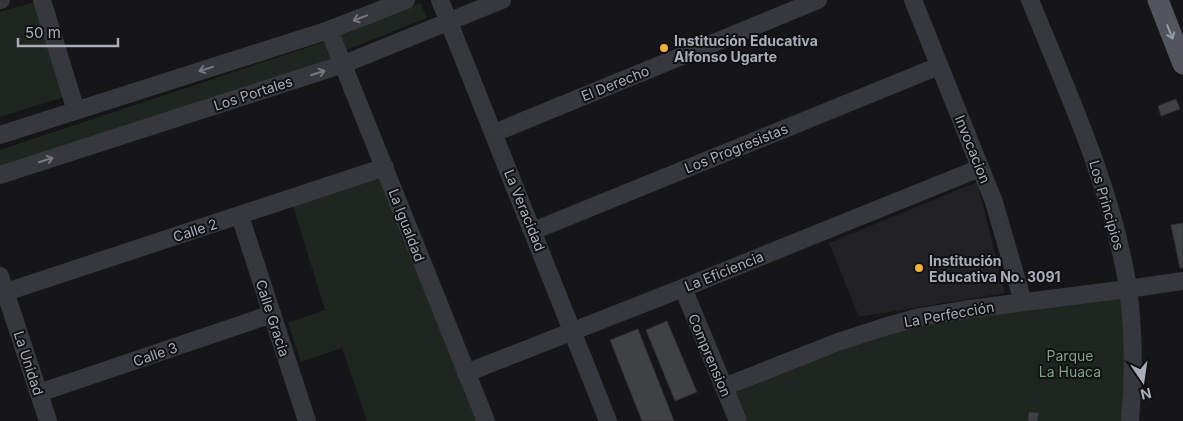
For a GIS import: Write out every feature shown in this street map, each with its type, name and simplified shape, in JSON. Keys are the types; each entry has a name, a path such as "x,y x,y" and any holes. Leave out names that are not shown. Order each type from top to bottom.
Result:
{"main road":[{"path":"1158,0 1183,64"}],"street":[{"path":"42,0 76,111"},
{"path":"0,135 330,30 406,0"},
{"name":"La Veracidad","path":"440,0 608,421"},
{"name":"Los Portales","path":"0,175 344,64 502,0"},
{"name":"El Derecho","path":"494,133 818,0"},
{"name":"Invocacion","path":"914,0 994,202 1023,302"},
{"name":"Los Principios","path":"1030,0 1100,175 1119,246 1128,289 1132,335 1133,392 1130,421"},
{"name":"La Igualdad","path":"330,30 486,421"},
{"name":"Los Progresistas","path":"533,231 939,66"},
{"name":"Calle 2","path":"3,284 240,216 384,167"},
{"name":"La Eficiencia","path":"466,373 573,332 980,168"},
{"name":"Calle Gracia","path":"240,216 306,421"},
{"name":"La Perfección","path":"724,387 838,342 916,318 1183,281"},
{"name":"La Unidad","path":"3,284 48,421"},
{"name":"Comprension","path":"682,288 738,421"},
{"name":"Calle 3","path":"39,393 272,314"}],"shaded area":[{"name":"Institución Educativa No. 3091","path":"977,182 1005,293 859,317 829,243"}],"green space":[{"path":"35,2 67,96 0,117 0,12"},
{"path":"420,3 427,18 346,50 338,33"},
{"path":"324,42 333,59 0,169 0,150"},
{"path":"379,177 480,421 367,421 342,348 301,362 288,323 325,310 293,206"},
{"name":"Parque La Huaca","path":"1120,299 1126,306 1127,421 746,421 734,392 870,338 915,327 969,317"}],"building":[{"path":"1176,99 1180,109 1161,116 1158,106"},
{"path":"1183,223 1183,268 1180,268 1171,225"},
{"path":"667,321 697,392 675,401 646,330"},
{"path":"638,329 674,421 642,421 610,340"},
{"path":"1029,412 1039,413 1037,421 1028,421"}],"place":[{"name":"Institución Educativa Alfonso Ugarte","path":"664,48"},
{"name":"Institución Educativa No. 3091","path":"919,268"}]}
